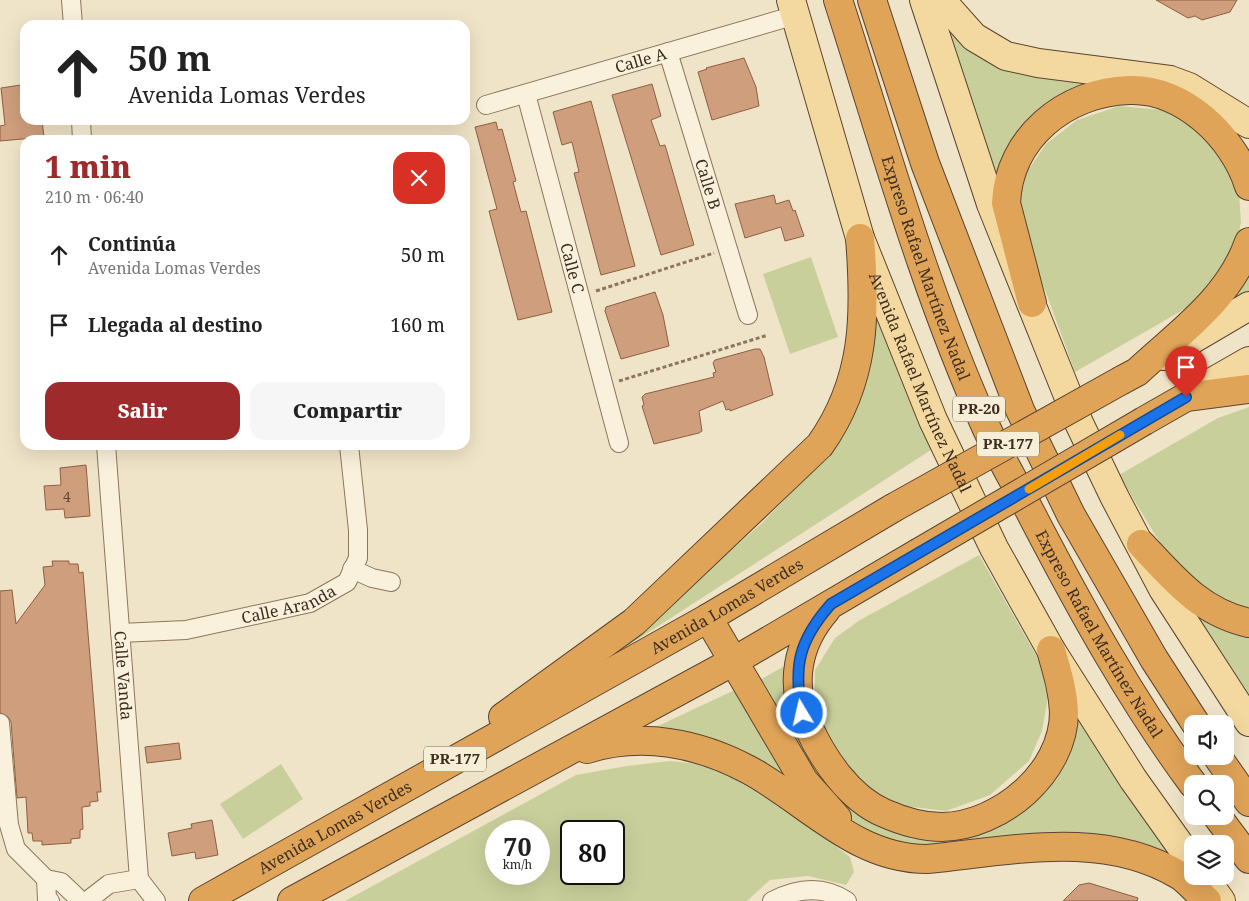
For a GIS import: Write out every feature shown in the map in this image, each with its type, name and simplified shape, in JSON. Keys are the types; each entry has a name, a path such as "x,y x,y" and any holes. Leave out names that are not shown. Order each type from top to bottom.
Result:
{"highway":[{"name":"Expreso Rafael Martínez Nadal","path":"838,0 895,186 944,322 986,427 1071,590 1165,746 1187,775"},
{"name":"Expreso Rafael Martínez Nadal","path":"872,0 925,163 1020,410 1071,515 1154,659 1190,715"},
{"path":"1032,303 1006,203 1011,170 1025,144 1037,128 1071,106 1092,97 1129,90 1149,92 1168,98 1187,107 1216,130 1238,158 1249,186"},
{"path":"453,760 524,700 634,622 820,445 840,414 858,366 862,328 860,238"},
{"path":"1129,376 1220,294 1240,265 1249,242"},
{"name":"Avenida Lomas Verdes","path":"203,901 708,618 893,508 1129,376"},
{"path":"1186,397 1249,389"},
{"name":"PR-177","path":"292,901 734,661 1186,397"},
{"path":"1141,544 1198,600 1219,614 1249,623"},
{"path":"831,604 814,624 800,654 797,669 802,713 813,737 845,784 882,813 923,826 944,827 995,813 1009,805 1039,779 1060,736 1064,714 1062,686 1051,650"},
{"path":"708,618 804,781 819,800 864,844"},
{"path":"552,760 597,746 639,741 671,742 703,749 749,770 818,818 864,844 887,854 910,859 1069,846 1121,851 1146,859 1180,876 1207,901"},
{"path":"1223,765 1249,802"},
{"path":"1224,825 1249,859"}],"main road":[{"path":"924,0 991,204 1079,423 1162,589 1249,722"},
{"path":"941,0 974,37 1006,56 1038,63 1170,80 1189,87 1249,124"},
{"name":"Avenida Rafael Martínez Nadal","path":"794,7 860,238 933,420 994,548 1051,650 1133,778 1184,851"},
{"name":"Avenida Lomas Verdes","path":"1129,376 1249,306"},
{"name":"PR-177","path":"1186,397 1249,361"},
{"path":"1209,885 1221,901"}],"street":[{"path":"72,0 73,20"},
{"name":"Calle A","path":"486,105 668,52 794,7"},
{"name":"Calle B","path":"668,52 748,315"},
{"name":"Calle C","path":"526,94 619,443"},
{"name":"Calle Vanda","path":"106,450 139,879"},
{"name":"Calle Aranda","path":"120,633 186,630 310,602 347,582 358,558 358,530 350,450"},
{"path":"352,569 372,578 392,582"},
{"path":"0,723 9,825 16,850 46,879 61,882 80,901"},
{"path":"46,879 48,899 50,901"},
{"path":"87,901 109,884 139,879 156,901"},
{"path":"772,901 782,896 812,888 836,894 846,901"}],"path":[{"path":"581,295 728,249"},
{"path":"604,385 768,335"}],"green space":[{"path":"948,23 1117,83 1081,92 1002,195 940,26"},
{"path":"1119,106 1163,110 1196,128 1223,155 1239,192 1241,223 1231,262 1204,298 1075,372 1019,219 1019,199 1027,172 1046,144 1077,120"},
{"path":"811,257 838,337 790,354 763,274"},
{"path":"1249,277 1249,298 1216,315 1244,285"},
{"path":"877,307 903,385 934,448 629,645 626,644 763,522 821,462"},
{"path":"1249,407 1249,614 1229,610 1172,563 1119,475 1218,418"},
{"path":"979,555 1040,662 1048,698 1042,731 1029,761 990,795 946,811 904,806 869,789 842,759 814,718 815,670 835,638 860,620"},
{"path":"1172,587 1207,618 1238,634 1249,637 1249,699"},
{"path":"788,664 874,822 912,839 946,838 1045,786 1069,753 1079,714 1184,866 907,850 867,835 851,824 820,789 756,682"},
{"path":"739,688 812,804 641,734"},
{"path":"670,761 710,765 796,815 850,857 854,872 846,885 808,876 770,880 747,901 345,901 485,825 485,885 550,885 550,820 494,820 576,775"},
{"path":"281,764 303,799 243,839 220,804"}],"building":[{"path":"1156,0 1237,0 1230,12 1202,20 1195,16 1188,18"},
{"path":"744,58 756,87 759,106 712,120 698,72"},
{"path":"652,84 661,116 651,120 660,146 665,145 694,245 661,255 612,95"},
{"path":"20,85 20,125 43,125 44,135 20,135 20,139 0,141 0,126 5,125 1,88"},
{"path":"591,101 635,266 601,275 574,173 579,172 572,142 562,145 553,112"},
{"path":"496,122 498,130 502,129 516,181 513,182 521,212 526,211 552,312 518,320 489,211 497,209 475,127"},
{"path":"774,195 776,204 789,200 793,211 795,210 804,236 785,241 781,227 745,238 735,204"},
{"path":"655,292 663,315 669,346 621,359 605,311 606,307"},
{"path":"760,349 764,357 773,395 730,411 730,409 726,410 723,401 699,411 702,431 699,433 654,444 642,406 644,405 642,397 645,394 714,377 713,373 716,372 713,363 715,360"},
{"path":"86,465 90,516 65,518 64,509 46,510 44,486 61,485 60,468"},
{"path":"52,561 69,561 69,564 78,564 79,573 83,572 101,792 97,792 98,801 90,802 90,806 82,807 83,829 80,830 80,838 71,839 71,843 42,845 42,841 33,841 32,833 28,833 26,797 17,798 11,722 8,717 0,713 0,591 12,590 16,624 45,585 43,567 53,566"},
{"path":"179,743 181,759 147,763 145,747"},
{"path":"212,820 218,855 196,859 195,852 172,856 168,833 192,828 191,824"},
{"path":"1089,883 1138,898 1137,901 1063,901 1079,885"}],"slow traffic":[{"path":"1029,489 1120,435"}],"route":[{"path":"802,713 797,669 800,654 814,624 831,604 1186,397"}]}
